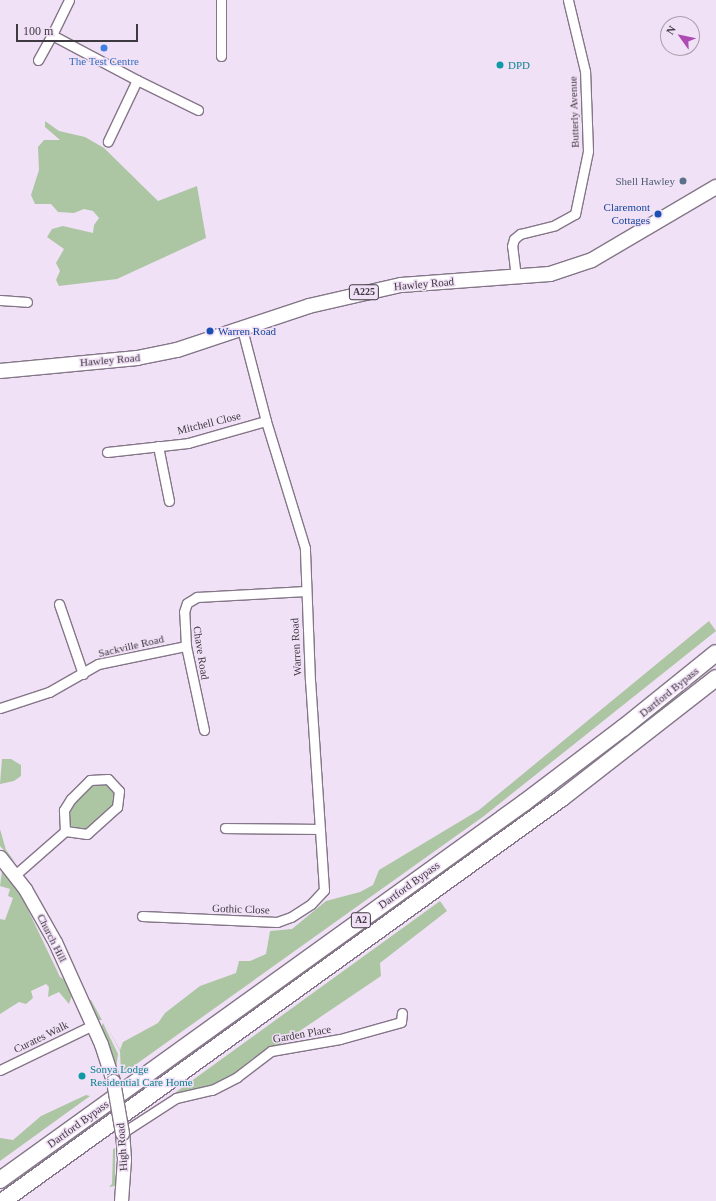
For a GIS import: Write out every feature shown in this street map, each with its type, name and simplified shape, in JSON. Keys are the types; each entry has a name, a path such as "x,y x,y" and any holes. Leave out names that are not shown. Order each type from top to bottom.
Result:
{"highway":[{"name":"Dartford Bypass","path":"0,1180 525,802 623,728 716,653"},
{"name":"Dartford Bypass","path":"3,1201 556,802 716,678"}],"main road":[{"name":"Hawley Road","path":"0,371 137,358 177,350 309,306 364,292 401,285 550,274 592,260 716,187"},
{"name":"Church Hill","path":"0,857 15,875 55,942 93,1025"},
{"name":"High Road","path":"93,1025 113,1081 122,1133 124,1172 121,1201"}],"street":[{"path":"38,60 69,0"},
{"path":"221,0 221,56"},
{"name":"Butterly Avenue","path":"516,277 512,246 514,239 520,234 555,226 575,214 588,151 585,71 568,0"},
{"path":"52,35 136,80 198,110"},
{"path":"108,141 136,80"},
{"path":"0,300 27,302"},
{"name":"Warren Road","path":"242,329 266,421 305,548 319,828 324,885"},
{"name":"Mitchell Close","path":"107,452 188,443 266,421"},
{"path":"158,446 169,501"},
{"name":"Chave Road","path":"204,730 186,646 184,612 187,603 197,597 306,591"},
{"path":"59,604 83,674"},
{"name":"Sackville Road","path":"0,708 49,692 83,674 98,664 186,646"},
{"path":"15,875 65,831 87,834 117,806 118,791 108,779 90,780 71,799 64,810 65,831"},
{"path":"225,828 319,828"},
{"name":"Gothic Close","path":"142,916 277,922 291,917 315,901 322,894 324,885"},
{"name":"Garden Place","path":"122,1133 176,1098 212,1090 237,1077 270,1051 340,1039 401,1022 402,1013"},
{"name":"Curates Walk","path":"0,1070 93,1025"}],"green space":[{"path":"45,121 59,131 85,137 104,148 158,201 197,186 206,238 117,279 59,286 56,280 60,271 56,263 64,249 47,237 52,229 63,226 93,233 94,225 99,218 93,211 84,209 74,213 58,212 51,204 35,204 31,195 39,170 38,147 44,140 60,140 45,127"},
{"path":"709,621 716,631 484,816 121,1075 120,1051 105,1023 120,1050 123,1042 158,1023 165,1013 200,986 236,973 239,961 250,961 266,954 270,931 292,929 326,901 360,892 373,885 379,870 479,810"},
{"path":"2,759 11,759 21,765 21,776 14,781 0,784"},
{"path":"93,782 104,782 115,794 113,807 86,831 74,830 68,820 69,806"},
{"path":"0,829 6,850 16,863 0,846"},
{"path":"2,871 19,891 60,977 65,980 72,995 69,1004 59,992 48,997 49,987 46,984 31,991 33,998 26,1004 19,1002 0,1014 0,919 5,920 13,898 8,896 10,889 0,886"},
{"path":"440,901 447,911 380,963 381,976 276,1047 253,1058 224,1082 172,1095"},
{"path":"91,1000 102,1020 97,1020 88,1001"},
{"path":"103,1023 118,1054 116,1069 100,1029"},
{"path":"86,1095 90,1096 0,1161 0,1138 13,1140 41,1116"},
{"path":"115,1148 115,1186 109,1187 112,1184 113,1149"}],"place":[{"name":"The Test Centre","path":"104,48"},
{"name":"DPD","path":"500,65"},
{"name":"Shell Hawley","path":"683,181"},
{"name":"Claremont Cottages","path":"658,214"},
{"name":"Warren Road","path":"210,331"},
{"name":"Sonya Lodge Residential Care Home","path":"82,1076"}]}
